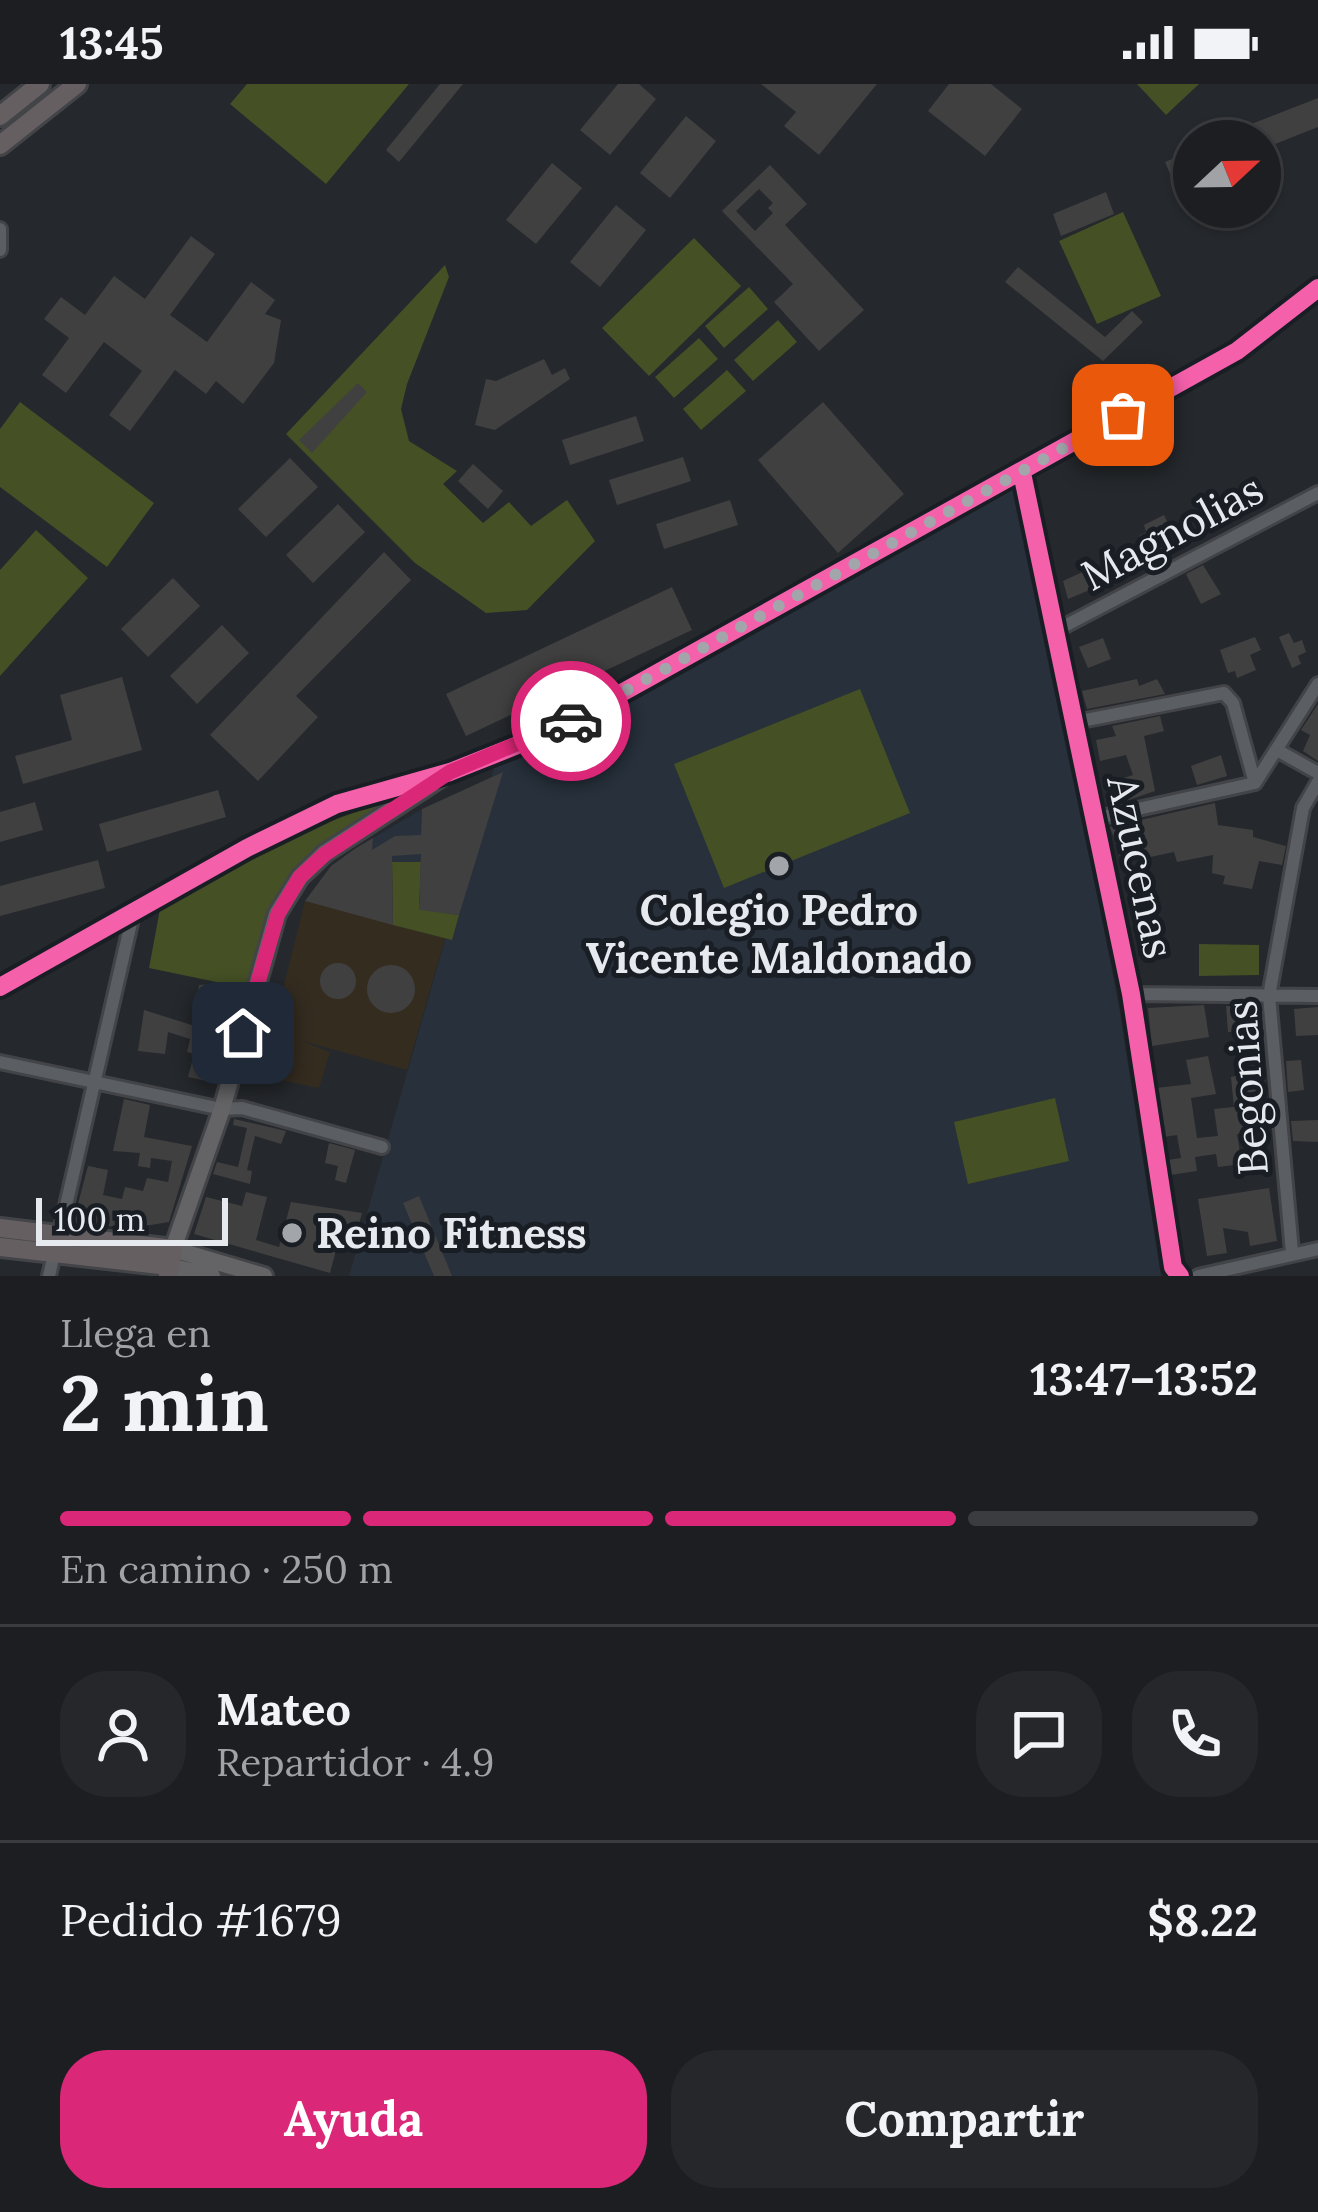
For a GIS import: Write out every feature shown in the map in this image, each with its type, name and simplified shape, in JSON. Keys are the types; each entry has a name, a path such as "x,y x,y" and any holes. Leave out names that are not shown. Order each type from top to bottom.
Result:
{"main road":[{"path":"0,116 40,84"},
{"path":"0,145 77,84"},
{"path":"0,1228 57,1245 161,1263"},
{"path":"0,1247 57,1245"}],"street":[{"path":"0,229 0,250"},
{"path":"0,987 134,910 338,804 450,772 553,731 1237,350 1318,288"},
{"name":"Azucenas","path":"1022,473 1131,994 1173,1267 1180,1276"},
{"name":"Magnolias","path":"1057,629 1318,493"},
{"path":"1093,818 1255,783 1318,685"},
{"path":"1076,722 1224,693 1234,703 1255,783"},
{"path":"1277,749 1318,777"},
{"path":"161,1263 184,1219 222,1109 278,914 300,877 325,854 450,772"},
{"name":"Begonias","path":"1292,1252 1269,996 1304,808 1318,777"},
{"path":"49,1276 98,1084 134,910"},
{"path":"1131,994 1318,996"},
{"path":"0,1062 222,1109 242,1108 382,1147"},
{"path":"1198,1276 1318,1249"},
{"path":"161,1263 212,1276"},
{"path":"161,1263 264,1276"}],"shaded area":[{"name":"Colegio Pedro Vicente Maldonado","path":"1017,485 1119,1007 1161,1276 349,1276 494,768"},
{"path":"422,809 421,862 370,863 373,838"},
{"path":"305,901 445,938 407,1070 299,1040 330,1052 319,1088 240,1072 253,1028 272,1033"}],"green space":[{"path":"247,84 409,84 326,184 230,104"},
{"path":"1137,84 1199,84 1166,115"},
{"path":"1123,212 1161,296 1097,324 1059,241"},
{"path":"694,238 741,286 649,376 602,328"},
{"path":"445,265 449,277 401,409 409,441 457,471 443,484 483,523 509,502 531,526 567,500 595,541 527,610 486,613 415,563 286,434"},
{"path":"749,287 768,309 724,348 705,326"},
{"path":"778,320 797,342 753,381 734,360"},
{"path":"699,338 718,359 674,398 655,377"},
{"path":"727,370 746,391 701,430 683,409"},
{"path":"20,402 154,503 107,567 0,487 0,429"},
{"path":"36,530 88,578 0,676 0,570"},
{"path":"860,689 910,813 724,888 674,764"},
{"path":"410,792 322,845 296,874 250,989 149,968 160,909 274,842"},
{"path":"392,862 421,862 419,909 459,915 452,940 393,925"},
{"path":"1199,944 1259,945 1259,975 1199,976"},
{"path":"1055,1098 1069,1161 968,1184 954,1122"}],"building":[{"path":"440,84 463,84 399,162 386,150"},
{"path":"618,84 639,84 656,99 610,155 580,130"},
{"path":"761,84 877,84 819,155 784,126 796,112"},
{"path":"949,84 991,84 1022,109 985,156 928,111"},
{"path":"1318,98 1318,127 1281,142 1281,120 1262,120"},
{"path":"686,116 716,141 670,198 640,173"},
{"path":"552,163 582,188 536,244 506,220"},
{"path":"770,165 807,204 785,225 864,310 819,351 774,302 793,284 722,211","holes":["759,189 773,203 768,208 773,213 755,231 736,211"]},
{"path":"1106,192 1114,214 1061,236 1053,214"},
{"path":"616,205 646,230 600,287 570,262"},
{"path":"191,236 215,254 170,315 207,342 251,282 275,300 265,314 281,320 274,363 243,404 216,381 206,394 175,370 130,431 109,415 142,371 104,342 66,393 42,375 69,338 44,319 61,297 85,315 114,276 145,299"},
{"path":"1018,267 1105,337 1132,311 1143,322 1103,361 1005,282"},
{"path":"544,359 552,375 565,368 570,379 495,430 475,425 486,379 496,381"},
{"path":"358,383 367,392 312,453 299,440"},
{"path":"823,402 904,494 838,553 758,460"},
{"path":"636,416 644,441 570,465 562,440"},
{"path":"683,457 691,481 617,505 609,480"},
{"path":"290,458 318,487 266,537 238,509"},
{"path":"473,464 503,491 488,509 458,481"},
{"path":"730,500 738,525 664,549 656,524"},
{"path":"338,504 365,532 313,583 286,555"},
{"path":"1164,515 1179,547 1152,559 1139,536 1146,532 1144,525"},
{"path":"384,552 411,580 296,696 318,717 258,781 210,735"},
{"path":"1203,565 1221,594 1201,604 1186,574"},
{"path":"1089,569 1097,587 1068,599 1063,581"},
{"path":"173,578 200,606 148,657 121,629"},
{"path":"672,587 692,630 466,736 446,694"},
{"path":"222,625 249,653 197,704 170,676"},
{"path":"1289,633 1294,643 1302,640 1306,652 1298,656 1301,664 1292,668 1279,637"},
{"path":"1255,637 1261,650 1250,655 1256,670 1237,678 1235,671 1228,673 1220,650"},
{"path":"1103,638 1111,659 1088,668 1079,647"},
{"path":"122,677 142,750 23,784 15,756 72,740 60,695"},
{"path":"1137,679 1139,686 1157,679 1165,694 1087,709 1082,691"},
{"path":"1318,704 1318,761 1303,751 1310,735 1301,730"},
{"path":"1160,716 1164,731 1144,736 1155,791 1123,802 1112,782 1133,775 1126,755 1100,761 1096,740 1116,736 1112,726"},
{"path":"1221,755 1227,776 1197,785 1191,766"},
{"path":"503,772 459,915 419,910 421,854 392,856 393,925 305,901 331,866 356,848 373,838 372,850 395,836 421,835 422,809"},
{"path":"218,790 226,817 107,852 99,824"},
{"path":"35,802 43,830 0,842 0,812"},
{"path":"1215,803 1218,825 1253,830 1253,837 1286,846 1282,865 1259,861 1252,889 1223,884 1225,876 1212,873 1213,855 1177,862 1174,852 1122,863 1110,827"},
{"path":"98,860 105,888 0,916 0,886"},
{"path":"338,963 351,968 356,981 351,994 338,999 325,994 320,981 325,968"},
{"path":"391,965 408,972 415,989 408,1006 391,1013 374,1006 367,989 374,972"},
{"path":"220,983 242,989 216,1083 188,1077 194,1054 187,1052 190,1039 168,1032 165,1054 138,1051 144,1010 198,1027 205,1000 197,997 199,985"},
{"path":"1204,1005 1209,1037 1152,1046 1148,1008"},
{"path":"1226,1006 1259,1006 1268,1130 1237,1134 1242,1164 1218,1167 1216,1154 1195,1157 1197,1171 1170,1175 1167,1160 1181,1158 1177,1135 1164,1137 1156,1088 1191,1084 1186,1060 1208,1056 1216,1094 1191,1098 1197,1138 1218,1136 1214,1109 1234,1107 1231,1077 1241,1075 1238,1051 1246,1049 1243,1031 1228,1032"},
{"path":"1318,1007 1318,1035 1296,1036 1294,1009"},
{"path":"1301,1060 1304,1090 1288,1092 1286,1061"},
{"path":"124,1099 150,1105 144,1137 192,1146 169,1222 133,1228 73,1223 88,1166 108,1170 103,1195 122,1199 125,1187 143,1191 147,1178 168,1182 172,1161 151,1158 150,1168 138,1166 140,1153 113,1151"},
{"path":"234,1119 286,1131 281,1144 255,1136 247,1170 252,1171 250,1184 213,1174 217,1162 238,1167 247,1128 233,1125"},
{"path":"1318,1120 1318,1142 1293,1141 1291,1121"},
{"path":"329,1143 355,1150 346,1183 335,1180 338,1166 325,1163"},
{"path":"1269,1188 1277,1241 1250,1246 1248,1232 1223,1228 1227,1253 1207,1256 1198,1199"},
{"path":"246,1192 267,1197 256,1240 279,1247 291,1202 362,1213 356,1235 341,1231 330,1273 194,1234 206,1197 242,1206"},
{"path":"419,1196 452,1276 434,1276 403,1203"}],"cycle path":[{"path":"0,987 247,848 337,804 450,772 553,731 1237,351 1318,288"},
{"path":"1022,473 1131,994 1173,1267 1180,1276"}],"way so far":[{"path":"571,721 1123,415"}],"place":[{"name":"Colegio Pedro Vicente Maldonado","path":"779,866"},
{"name":"Reino Fitness","path":"292,1233"}],"route":[{"path":"243,1033 278,914 300,877 325,854 450,772 571,721"}]}
